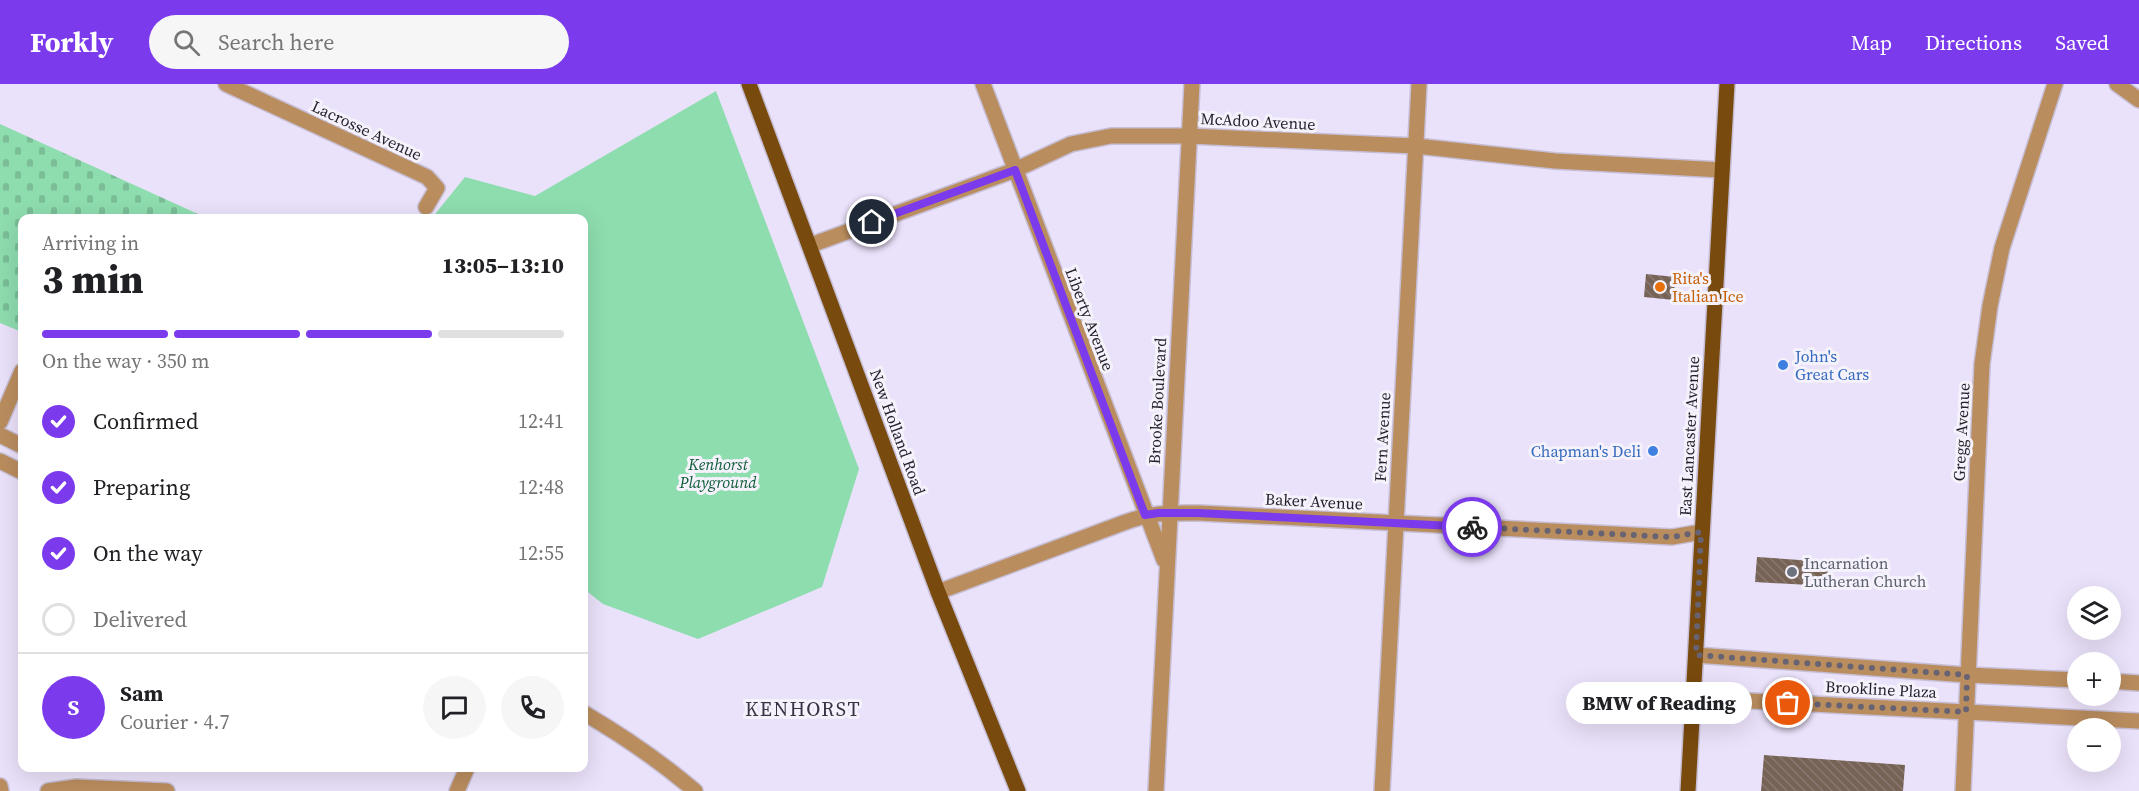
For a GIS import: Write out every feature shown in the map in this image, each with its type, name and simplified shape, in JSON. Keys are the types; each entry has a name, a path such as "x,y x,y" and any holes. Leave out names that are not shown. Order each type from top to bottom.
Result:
{"main road":[{"name":"New Holland Road","path":"749,84 811,245 938,592 1018,791"},
{"name":"East Lancaster Avenue","path":"1688,791 1727,84"}],"street":[{"name":"Lacrosse Avenue","path":"226,84 427,177 437,188 426,207"},
{"name":"Liberty Avenue","path":"983,84 1166,566"},
{"name":"Brooke Boulevard","path":"1156,791 1192,84"},
{"name":"Fern Avenue","path":"1382,791 1419,84"},
{"name":"Gregg Avenue","path":"1962,791 1982,364 1989,306 2002,248 2055,84"},
{"path":"2117,84 2139,99"},
{"name":"McAdoo Avenue","path":"811,245 1015,170 1082,141 1130,135 1416,146 1510,158 1722,170"},
{"path":"0,422 18,380"},
{"path":"0,435 18,444"},
{"path":"0,461 18,469"},
{"name":"Baker Avenue","path":"938,592 1145,515 1169,513 1672,537 1701,532"},
{"name":"Brookline Plaza","path":"1696,655 1967,675 2067,680"},
{"path":"2121,682 2139,683"},
{"name":"Brookline Plaza","path":"1694,698 2139,721"},
{"path":"588,715 667,767 695,791"},
{"path":"457,791 466,772"},
{"path":"0,786 2,791"},
{"path":"48,791 76,787 167,791"}],"green space":[{"name":"Kenhorst Playground","path":"716,91 859,469 822,587 698,639 603,604 588,592 588,214 435,214 465,177 535,196"},
{"path":"0,124 198,214 18,214 18,330 0,323"}],"building":[{"name":"Rita's Italian Ice","path":"1646,274 1675,277 1674,300 1644,297"},
{"name":"Incarnation Lutheran Church","path":"1757,557 1828,562 1827,586 1755,582"},
{"path":"1764,755 1905,765 1903,791 1761,791"}],"way so far":[{"path":"1472,527 1672,537 1701,532 1696,655 1967,675 1966,712 1788,703"}],"place":[{"name":"Rita's Italian Ice","path":"1660,287"},
{"name":"John's Great Cars","path":"1783,365"},
{"name":"Chapman's Deli","path":"1653,451"},
{"name":"Incarnation Lutheran Church","path":"1792,572"},
{"name":"BMW of Reading","path":"1788,703"}],"district":[{"name":"KENHORST","path":"803,709"}],"route":[{"path":"872,222 1015,170 1145,515 1198,513 1472,527"}]}
